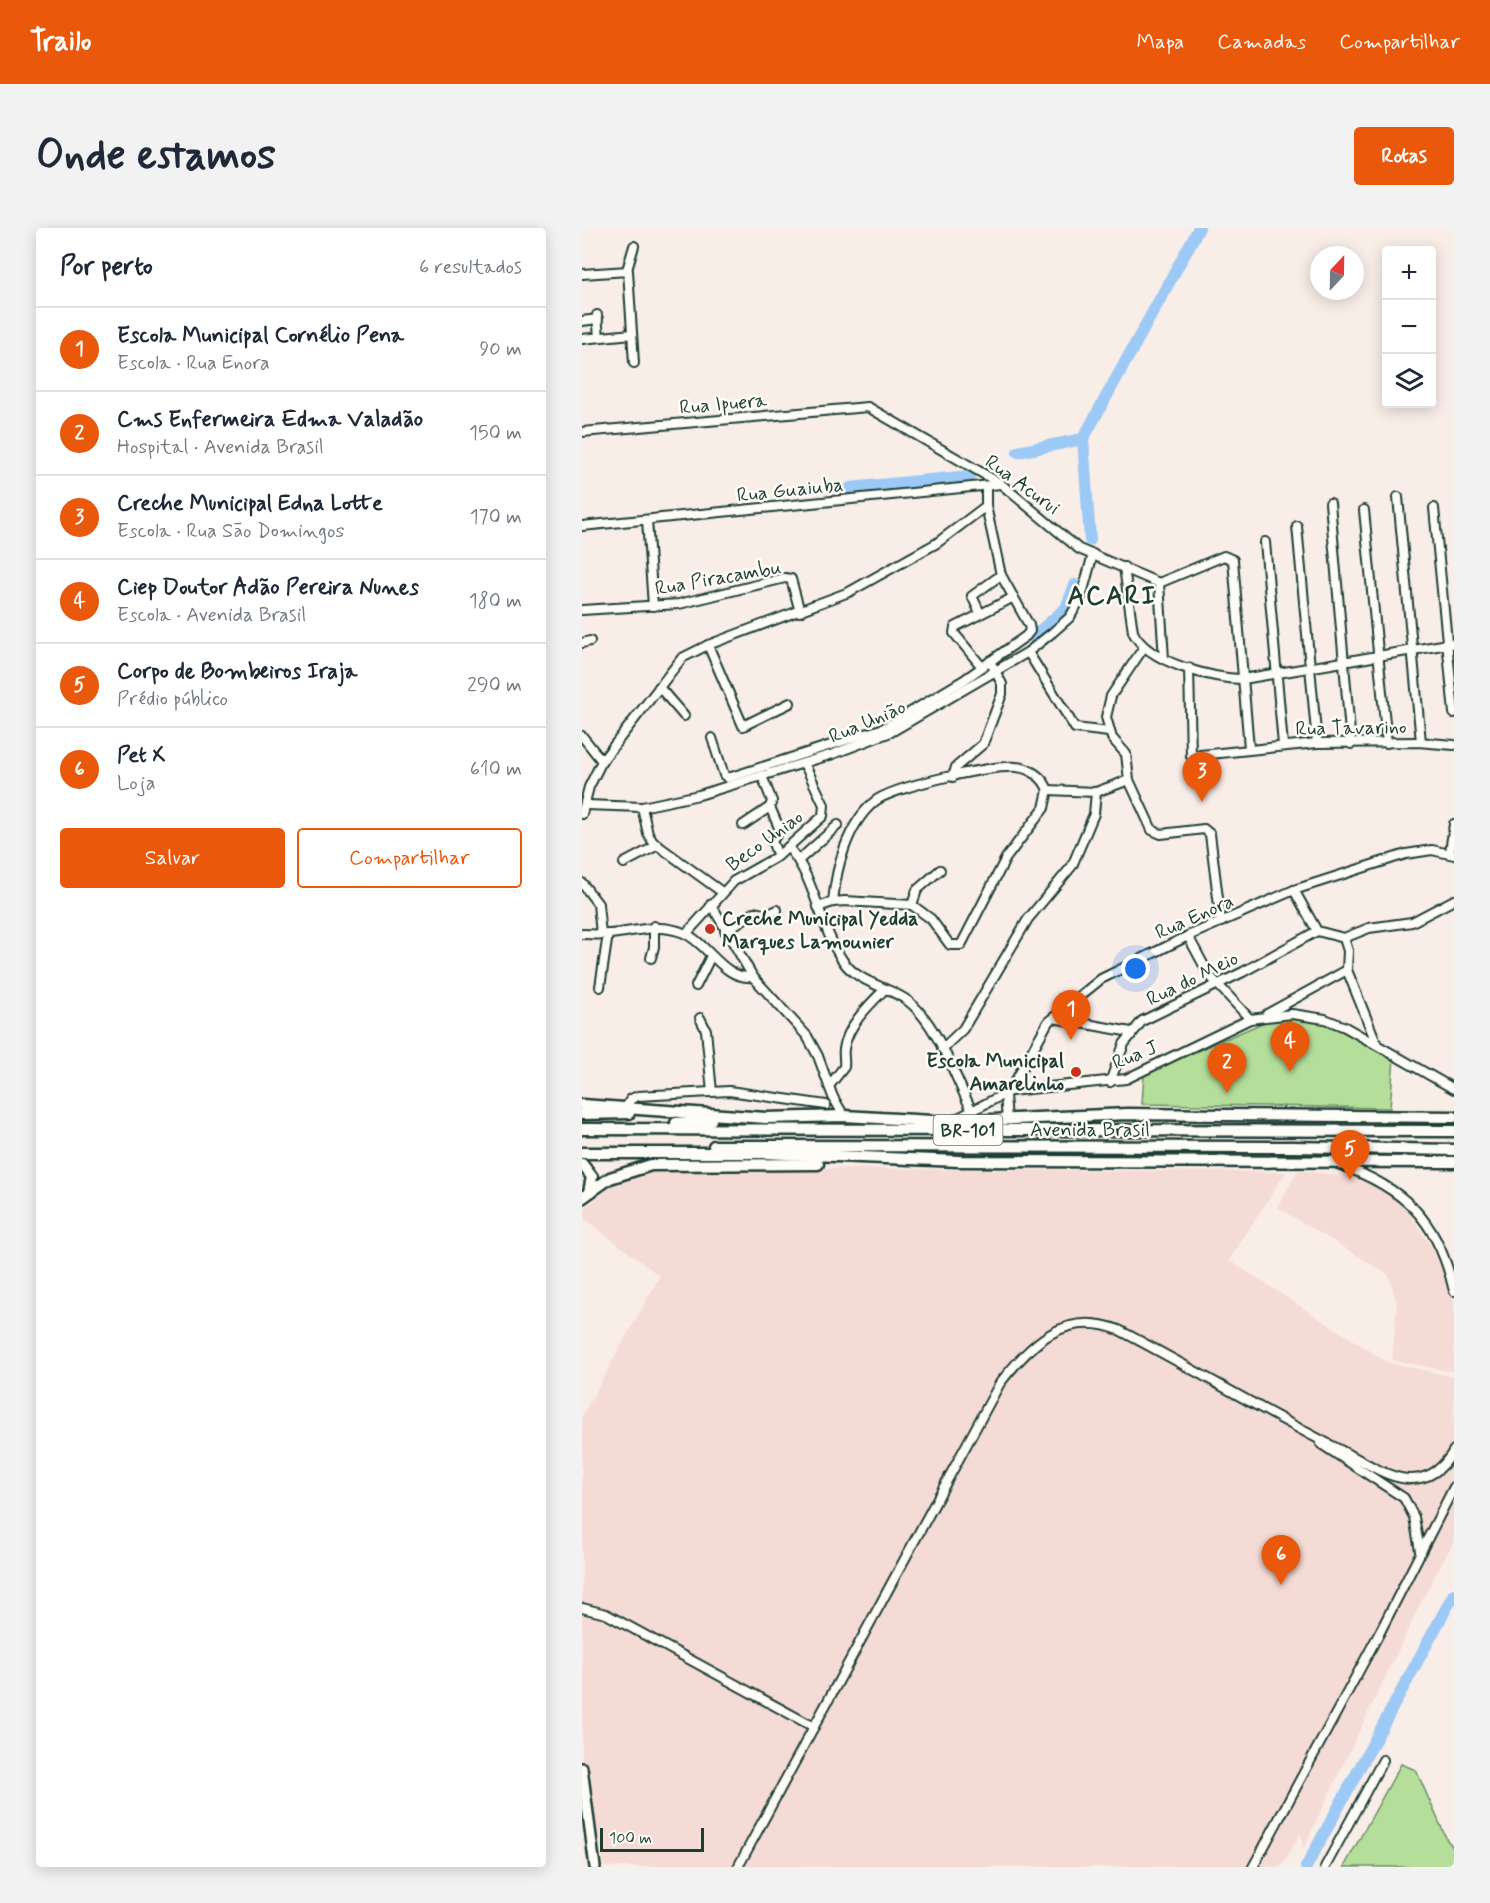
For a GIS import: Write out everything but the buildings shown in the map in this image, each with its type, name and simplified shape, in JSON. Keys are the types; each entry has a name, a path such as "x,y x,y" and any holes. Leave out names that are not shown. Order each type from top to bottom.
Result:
{"highway":[{"name":"Avenida Brasil","path":"582,1106 626,1107 766,1118 844,1116 950,1122 1128,1114 1454,1117"},
{"name":"Avenida Brasil","path":"582,1114 668,1111"},
{"path":"643,1128 698,1121 766,1118"},
{"name":"Avenida Brasil","path":"582,1129 1454,1131"},
{"name":"Avenida Brasil","path":"582,1147 783,1145 1454,1150"},
{"path":"783,1145 801,1150 929,1160"},
{"path":"1171,1162 1204,1155 1286,1154 1362,1149"},
{"name":"Avenida Brasil","path":"582,1154 763,1153 946,1161 1454,1162"},
{"name":"Avenida Brasil","path":"585,1195 610,1178 632,1169 679,1163 860,1164 881,1159"},
{"path":"582,1164 588,1168 592,1176 585,1195"}],"main road":[{"path":"582,1768 595,1867"}],"street":[{"path":"634,246 628,272 634,363"},
{"path":"582,274 628,272"},
{"path":"582,321 597,317 599,337"},
{"path":"582,339 632,334"},
{"name":"Rua Ipuera","path":"582,432 868,408"},
{"name":"Rua Acurui","path":"868,408 1001,484 1079,549 1159,583"},
{"name":"Rua Guaiuba","path":"582,526 1001,484"},
{"path":"712,738 724,776 728,778 767,772 831,744 896,722 982,667 1029,631 1029,626 1000,575 986,506 986,487"},
{"path":"1398,497 1421,742"},
{"path":"1330,503 1351,744"},
{"path":"582,814 585,800 602,761 682,658 708,645 849,592 924,550 963,525 986,506"},
{"path":"1434,507 1450,644 1454,713"},
{"path":"1364,510 1387,743"},
{"path":"647,520 653,606"},
{"path":"1297,526 1317,743"},
{"path":"1264,542 1283,745"},
{"name":"Rua União","path":"585,800 642,807 699,795 767,772 833,754 913,721 1028,652 1053,632 1076,608 1093,554"},
{"path":"1164,659 1159,583 1224,556 1231,557 1234,563 1249,748"},
{"path":"1124,567 1133,632 1144,647 1164,659 1221,678 1243,679 1450,644"},
{"path":"980,614 972,596 1000,575"},
{"name":"Rua Piracambu","path":"582,610 653,606 710,597 785,578 791,579 795,585 800,612"},
{"path":"982,667 954,630 956,625 1012,598"},
{"path":"708,645 743,726 790,703"},
{"path":"1144,647 1111,696 1106,711 1109,732 1126,754 1129,780 1148,824 1156,833 1198,829 1207,831 1221,922"},
{"path":"1028,652 1075,728 1109,732"},
{"path":"953,777 956,766 980,747 986,739 989,722 1003,690 990,661"},
{"name":"Rua Tavarino","path":"1189,668 1189,754 1194,756 1249,748 1317,743 1421,742 1454,745"},
{"path":"659,687 684,716"},
{"path":"582,736 602,761"},
{"path":"849,738 852,747"},
{"path":"831,744 833,754"},
{"name":"Beco Uniao","path":"686,934 734,881 778,856 817,822 825,810 804,763"},
{"path":"833,902 840,859 863,815 872,803 889,793 953,777 1019,767 1036,775 1048,790 1096,792 1129,780"},
{"path":"767,772 772,797 770,807 780,830 772,842 778,856"},
{"path":"818,907 833,902 912,905 931,919 951,945 961,945 1006,858 1044,807 1048,790"},
{"path":"942,1049 963,1029 1028,920 1072,866 1094,814 1096,792"},
{"path":"642,807 648,834 658,845 722,892"},
{"path":"743,825 770,807"},
{"path":"1452,853 1454,824"},
{"path":"799,860 838,825"},
{"path":"624,863 658,845"},
{"path":"788,847 799,860 832,943 851,971 898,996 917,1010 942,1049 972,1111"},
{"name":"Rua Enora","path":"1007,1093 1040,1035 1053,1018 1101,979 1188,936 1294,890 1406,854 1432,850 1452,853"},
{"path":"912,905 917,890 940,870"},
{"path":"582,883 598,904 604,934 600,987"},
{"path":"1294,890 1317,931 1344,938 1369,928 1412,922 1454,900"},
{"path":"711,904 753,977 807,1036 818,1056 833,1097 844,1116"},
{"path":"725,931 755,912 767,915 777,910"},
{"path":"651,958 654,947 654,926"},
{"path":"582,934 604,934 654,926 686,934 711,956 741,977 753,977"},
{"name":"Rua do Meio","path":"1110,1082 1118,1056 1131,1032 1148,1017 1217,985 1317,931"},
{"path":"1188,936 1217,985 1250,1019"},
{"path":"1344,938 1348,951 1347,970 1376,1042"},
{"path":"696,986 711,956"},
{"name":"Rua J","path":"1263,1016 1347,970"},
{"path":"829,1086 844,1067 843,1051 852,1030 864,1011 884,990"},
{"name":"Rua J","path":"1007,1093 1110,1082 1134,1076 1250,1019 1292,1014 1325,1019 1376,1042 1420,1072 1454,1089"},
{"path":"700,1018 706,1030 712,1092"},
{"path":"1053,1018 1131,1032"},
{"path":"626,1107 631,1099 638,1096 729,1091 826,1105"},
{"path":"950,1122 1007,1093 1008,1120"},
{"path":"668,1111 670,1096"},
{"path":"820,1116 833,1097"},
{"path":"1331,1162 1387,1185 1410,1203 1434,1237 1454,1289"},
{"path":"738,1867 1000,1383 1030,1349 1046,1336 1084,1322 1110,1326 1383,1472 1409,1479 1432,1474 1443,1466 1454,1450"},
{"path":"1317,1438 1329,1450 1371,1474 1404,1498 1414,1516 1420,1553"},
{"path":"1253,1867 1454,1487"},
{"path":"582,1608 606,1614 814,1727"},
{"path":"1325,1867 1383,1760"}],"shaded area":[{"path":"662,1167 1286,1172 1229,1260 1387,1362 1454,1377 1454,1541 1425,1594 1303,1849 1301,1833 1281,1867 604,1867 596,1817 582,1768 582,1416 660,1276 582,1217 582,1210 626,1175"},
{"path":"1345,1169 1366,1177 1400,1199 1447,1271 1454,1302 1454,1372 1392,1360 1397,1305 1389,1275 1277,1207 1298,1170 1338,1176"}],"green space":[{"path":"1302,1019 1328,1024 1394,1058 1390,1108 1142,1104 1144,1074 1267,1021"},
{"path":"1401,1764 1416,1770 1447,1840 1454,1848 1454,1867 1344,1867"}],"waterway":[{"path":"1090,540 1083,439 1199,228"},
{"path":"1018,452 1083,439"},
{"path":"850,488 970,476"},
{"path":"1033,637 1066,608 1075,585"},
{"path":"1306,1867 1454,1594"}],"place":[{"name":"Creche Municipal Edna Lotte","path":"1202,802"},
{"name":"Creche Municipal Yedda Marques Lamounier","path":"710,929"},
{"name":"Escola Municipal Cornélio Pena","path":"1071,1040"},
{"name":"Escola Municipal Amarelinho","path":"1076,1072"},
{"name":"Ciep Doutor Adão Pereira Nunes","path":"1290,1072"},
{"name":"Cms Enfermeira Edma Valadão","path":"1227,1093"},
{"name":"Corpo de Bombeiros Iraja","path":"1350,1180"},
{"name":"Pet X","path":"1281,1585"}],"district":[{"name":"ACARI","path":"1112,595"}]}
